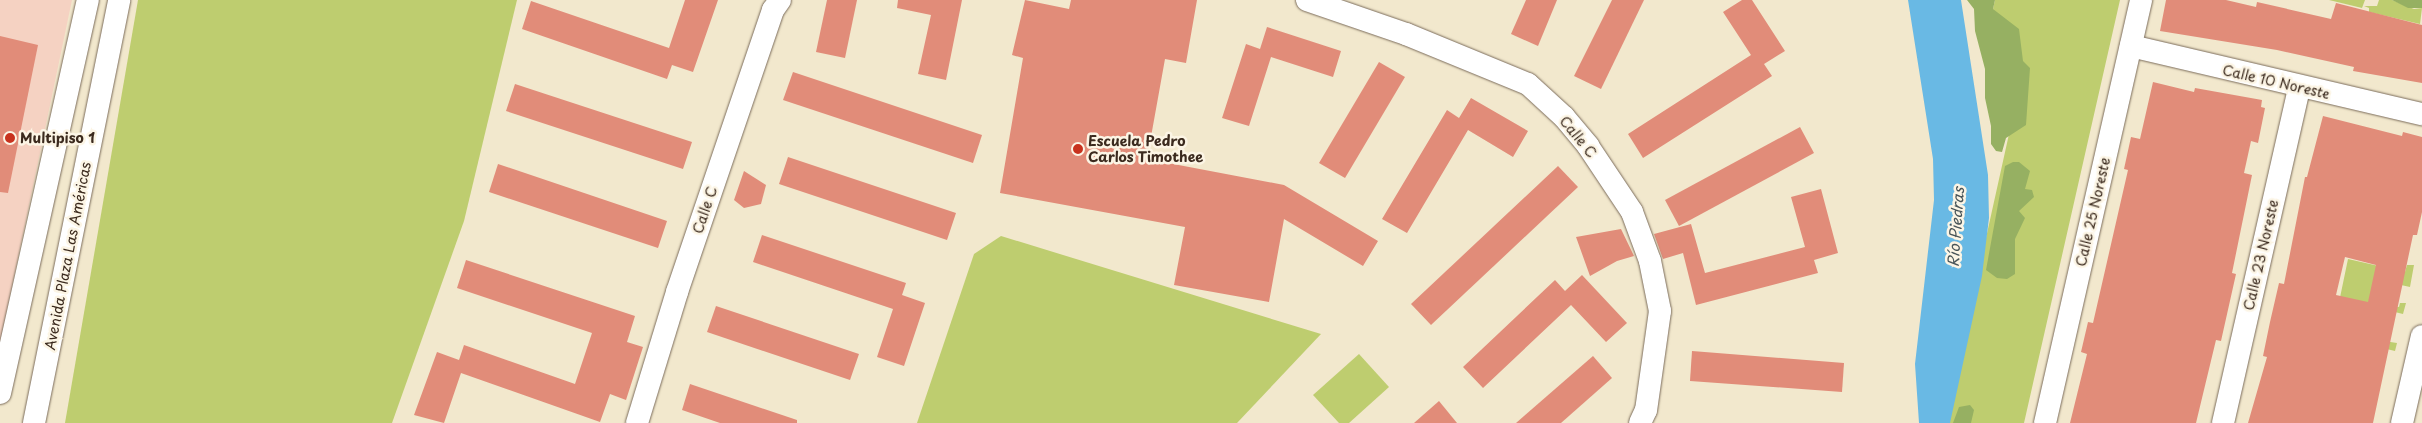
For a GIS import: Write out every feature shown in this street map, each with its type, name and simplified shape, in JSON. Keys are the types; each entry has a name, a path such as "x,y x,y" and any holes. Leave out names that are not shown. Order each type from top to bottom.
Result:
{"street":[{"path":"0,393 88,0"},
{"name":"Avenida Plaza Las Américas","path":"34,423 119,0"},
{"name":"Calle C","path":"637,423 677,292 773,10 780,0"},
{"name":"Calle C","path":"1307,0 1406,34 1528,84 1588,146 1632,212 1650,261 1660,311 1646,410 1640,423"},
{"name":"Calle 25 Noreste","path":"2045,423 2141,0"},
{"name":"Calle 10 Noreste","path":"2130,46 2299,88 2422,114"},
{"name":"Calle 23 Noreste","path":"2223,423 2299,88"},
{"path":"2402,423 2422,336"}],"shaded area":[{"path":"0,0 72,0 0,344"}],"green space":[{"path":"138,0 517,0 464,221 392,423 65,423"},
{"path":"1967,0 1995,0 1993,9 2019,29 2023,61 2030,68 2026,125 2006,138 2002,152 1996,151 1991,144 1991,126 1985,98 1985,69 1975,31 1974,9"},
{"path":"1995,0 2120,0 2024,423 1945,423 2015,107 1993,9"},
{"path":"2329,0 2365,0 2362,8"},
{"path":"2379,0 2392,0 2414,9 2422,8 2420,24 2369,12 2369,8 2364,6 2377,6"},
{"path":"2392,0 2422,0 2422,8 2408,8"},
{"path":"2013,162 2019,162 2030,171 2025,189 2032,190 2034,197 2019,211 2025,218 2015,239 2015,274 2007,279 1997,278 1986,270 2005,166"},
{"path":"1001,236 1321,334 1237,423 917,423 974,254"},
{"path":"2348,259 2405,272 2407,265 2414,265 2410,287 2374,279 2369,301 2399,307 2400,303 2406,303 2403,314 2354,302 2351,336 2397,343 2395,351 2332,336"},
{"path":"1359,354 1389,387 1349,423 1339,423 1313,395"},
{"path":"1970,405 1974,410 1971,423 1953,423 1959,407"}],"water":[{"name":"Río Piedras","path":"1908,0 1961,0 1988,175 1989,218 1982,276 1950,423 1919,423 1915,364 1934,200 1933,159"}],"building":[{"path":"685,0 718,0 693,72 672,65 667,79 522,29 531,1 669,48"},
{"path":"827,0 857,0 845,58 816,52"},
{"path":"898,0 962,0 946,80 918,74 931,15 897,8"},
{"name":"Escuela Pedro Carlos Timothee","path":"1025,0 1069,9 1071,0 1197,0 1186,63 1165,59 1147,159 1284,185 1378,241 1363,266 1284,219 1269,302 1174,285 1185,227 1000,193 1023,58 1012,55"},
{"path":"1526,0 1557,0 1538,46 1511,34"},
{"path":"1612,0 1644,0 1601,89 1574,76"},
{"path":"1742,0 1752,0 1785,51 1764,64 1772,76 1643,158 1628,134 1751,55 1723,12"},
{"path":"2166,0 2226,0 2256,7 2257,2 2331,19 2336,3 2422,25 2422,83 2353,71 2354,67 2277,50 2160,31"},
{"path":"1267,27 1341,51 1333,77 1271,57 1249,126 1222,118 1246,44 1260,49"},
{"name":"Multipiso 1","path":"0,36 38,45 8,193 0,192"},
{"path":"1379,62 1405,77 1345,178 1319,163"},
{"path":"793,72 982,135 973,163 783,100"},
{"path":"2153,82 2194,92 2195,88 2262,100 2261,107 2265,108 2258,143 2251,141 2244,173 2252,175 2232,273 2236,274 2221,341 2216,340 2196,423 2070,423 2087,354 2081,352 2088,322 2093,323 2128,170 2124,169 2131,137 2140,139"},
{"path":"515,84 692,142 683,169 506,111"},
{"path":"1471,98 1528,131 1513,157 1468,130 1407,233 1382,219 1447,110 1459,118"},
{"path":"2323,116 2402,136 2403,132 2422,137 2422,212 2417,235 2413,235 2373,423 2248,423 2267,357 2263,356 2270,322 2279,283 2284,284 2305,177 2307,177","holes":["2345,257 2376,265 2368,302 2336,295"]},
{"path":"1800,127 1814,153 1679,226 1665,200"},
{"path":"788,157 956,213 947,240 779,184"},
{"path":"498,164 667,221 658,248 489,192"},
{"path":"1558,166 1578,187 1431,325 1411,304"},
{"path":"744,171 766,185 761,204 744,208 734,200"},
{"path":"1821,189 1838,253 1814,260 1818,273 1696,305 1683,253 1663,259 1654,234 1691,224 1705,273 1805,247 1791,197"},
{"path":"1621,229 1634,256 1617,261 1590,276 1576,237"},
{"path":"762,235 906,283 902,295 925,303 904,366 877,357 893,309 753,262"},
{"path":"466,260 635,316 627,342 643,347 626,400 610,394 600,422 461,373 444,423 414,415 437,352 459,360 464,345 575,384 592,333 457,288"},
{"path":"1582,275 1627,323 1606,342 1571,305 1483,388 1463,367 1555,280 1565,291"},
{"path":"716,306 859,354 850,380 707,332"},
{"path":"1692,351 1844,363 1842,392 1690,381"},
{"path":"1593,356 1612,378 1561,423 1516,423"},
{"path":"690,384 797,420 797,423 720,423 682,410"},
{"path":"1439,401 1457,423 1414,423"}],"place":[{"name":"Multipiso 1","path":"10,138"},
{"name":"Escuela Pedro Carlos Timothee","path":"1078,149"}]}
